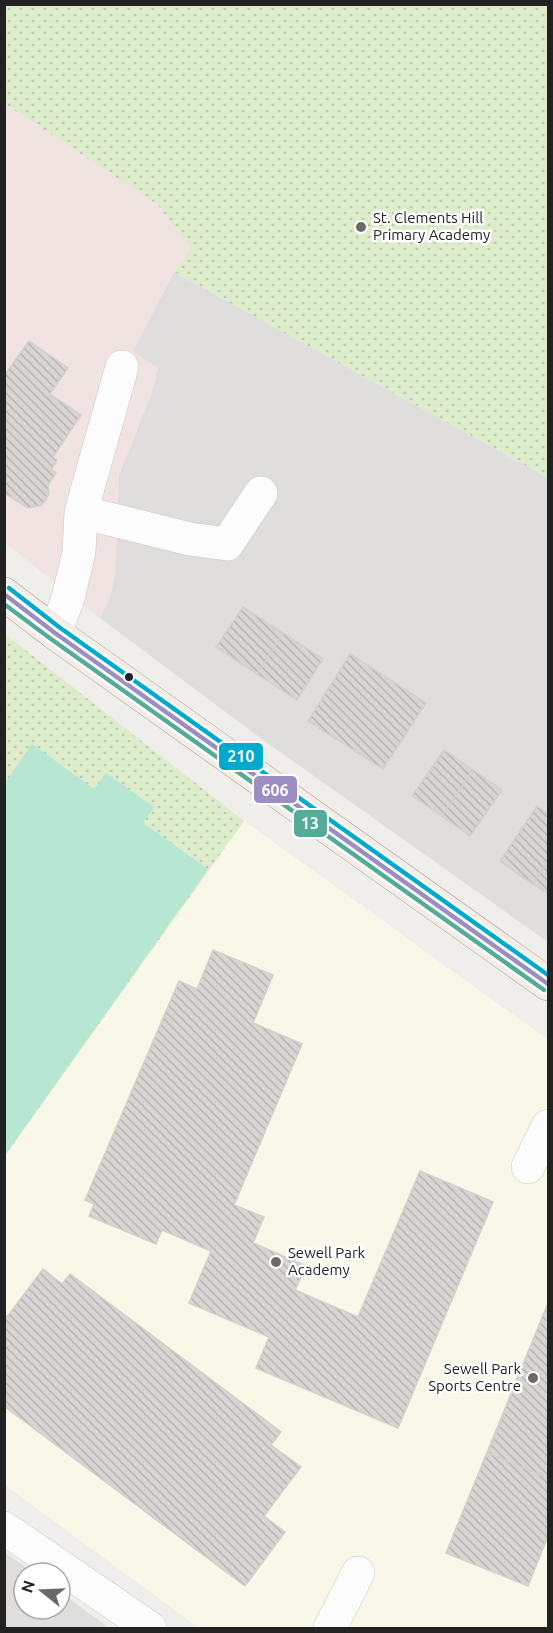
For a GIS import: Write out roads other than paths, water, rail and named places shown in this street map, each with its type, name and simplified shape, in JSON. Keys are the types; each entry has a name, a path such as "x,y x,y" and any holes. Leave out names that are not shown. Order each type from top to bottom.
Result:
{"main road":[{"path":"4,594 55,633 549,984"}],"street":[{"path":"55,633 68,598 79,552 81,512 122,367"},
{"path":"81,512 190,539 227,543 261,493"},
{"path":"528,1167 549,1126"},
{"path":"4,1528 150,1629"},
{"path":"330,1629 357,1573"}],"place":[{"name":"St. Clements Hill Primary Academy","path":"361,227"},
{"name":"Sewell Park Academy","path":"276,1262"},
{"name":"Sewell Park Sports Centre","path":"533,1378"}]}
